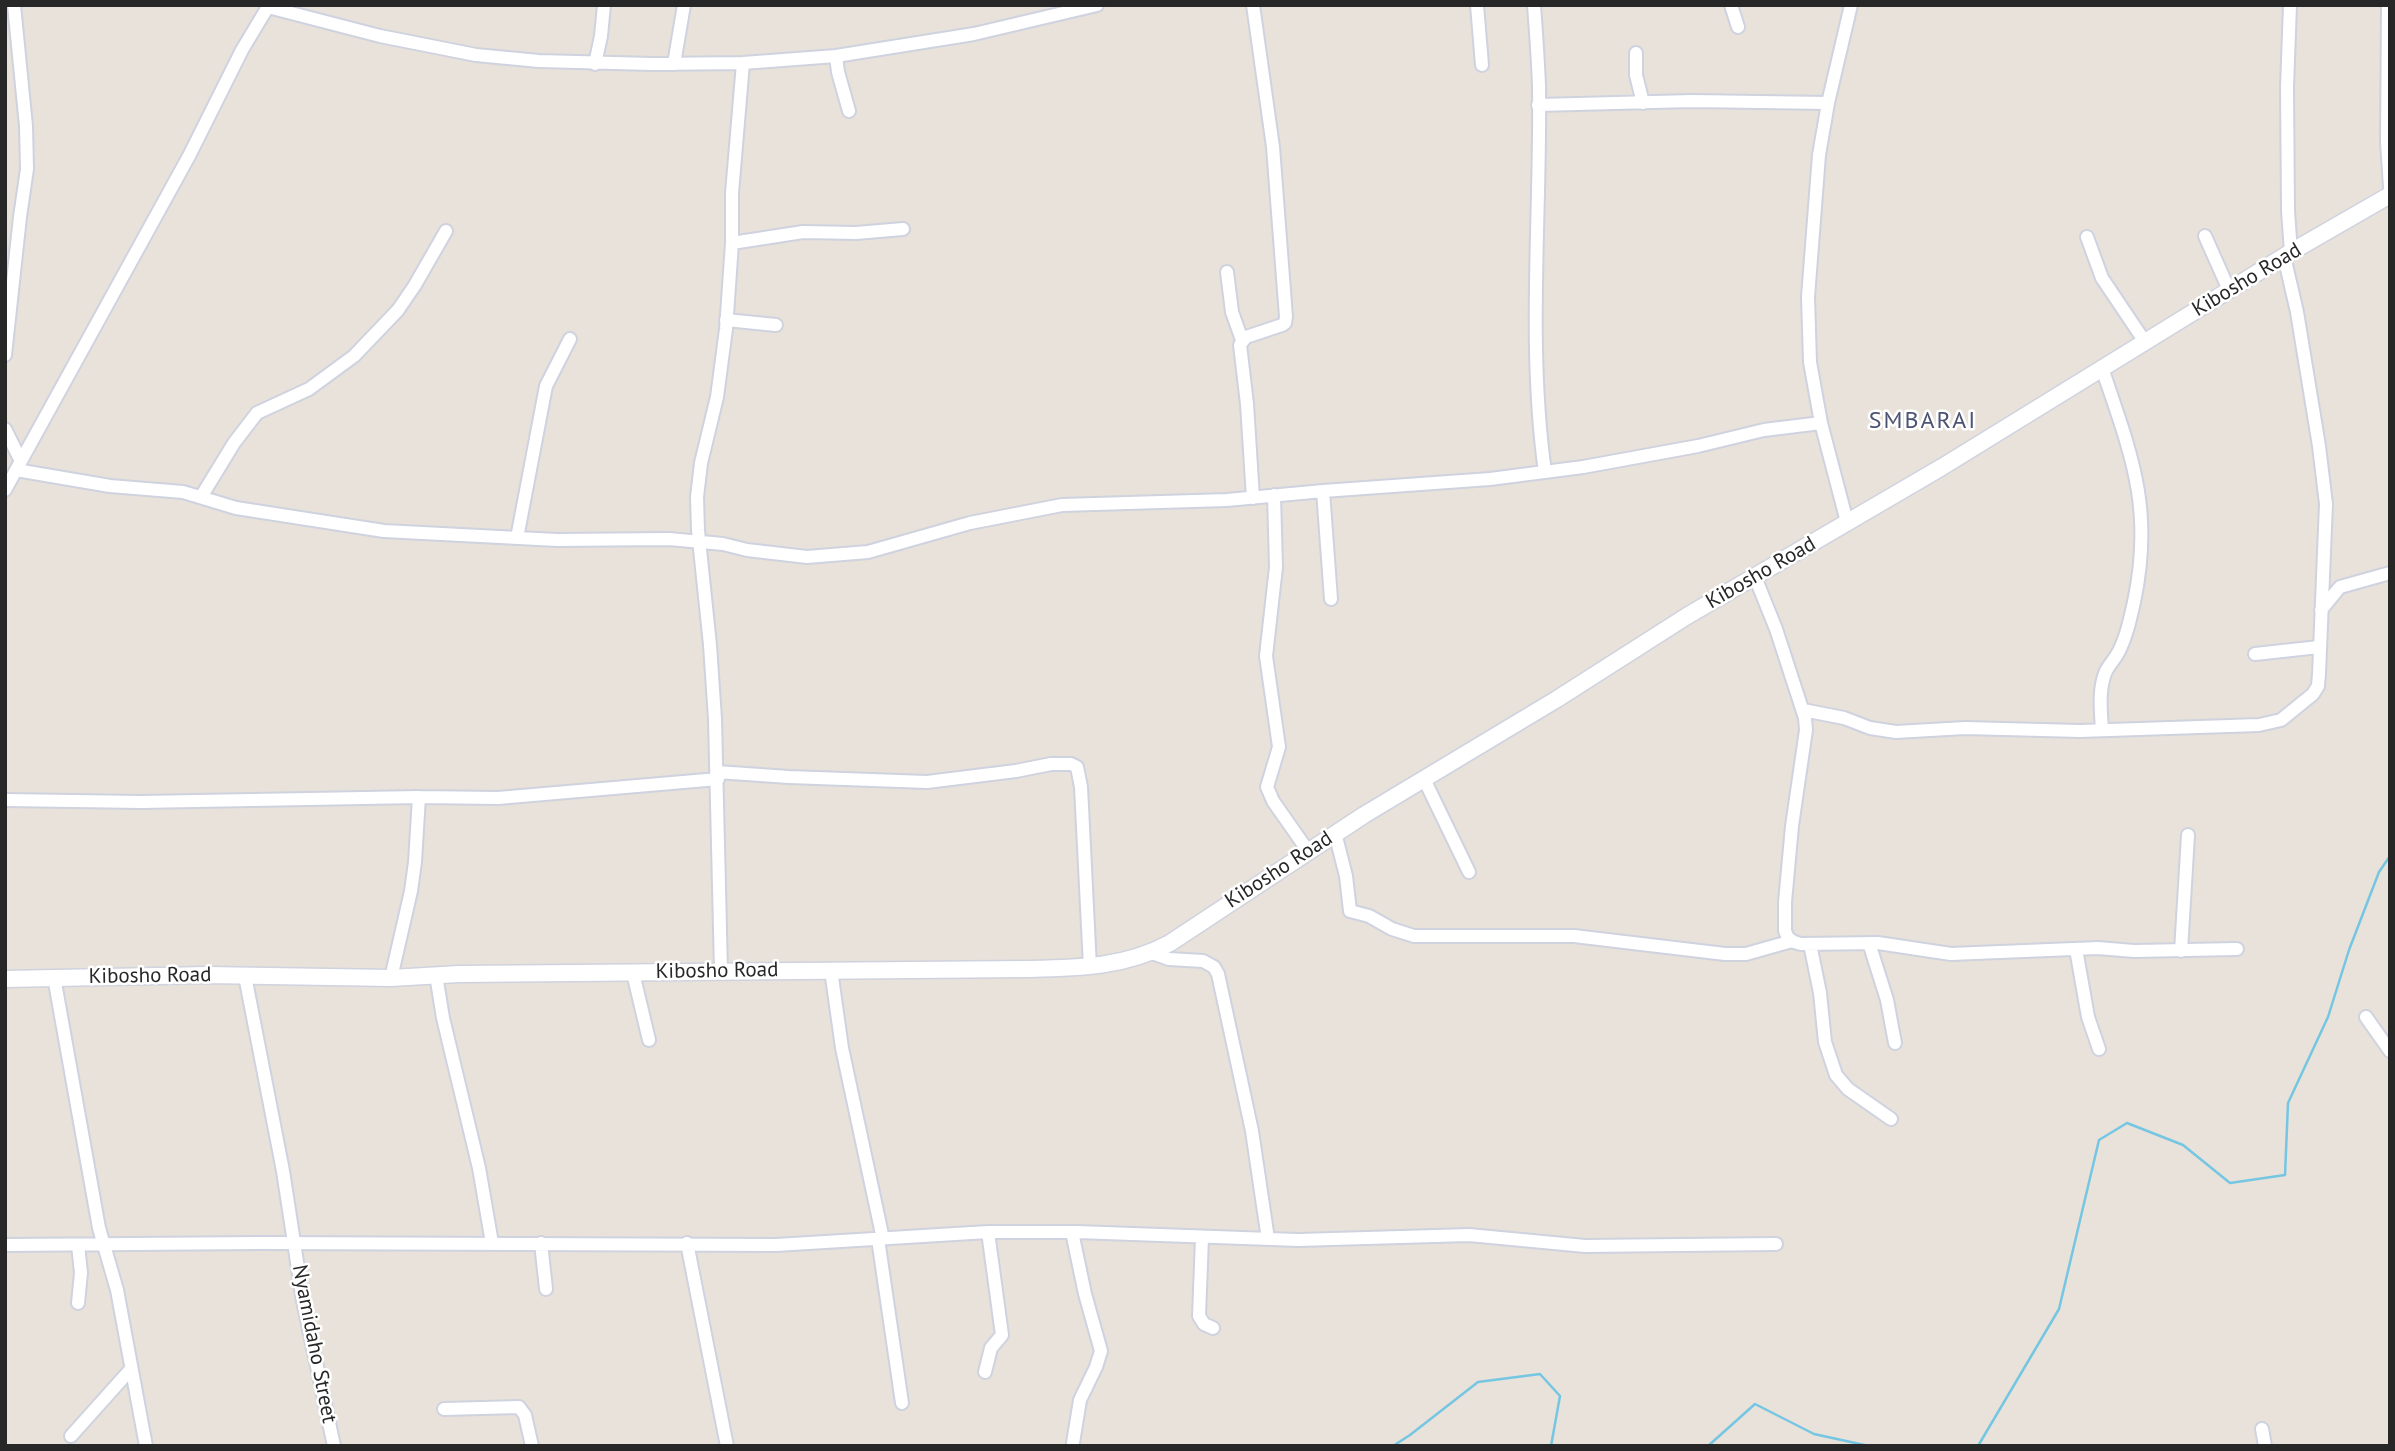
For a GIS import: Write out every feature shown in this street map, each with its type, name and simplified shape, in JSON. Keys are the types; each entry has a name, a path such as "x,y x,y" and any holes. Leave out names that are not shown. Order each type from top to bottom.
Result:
{"street":[{"path":"5,355 27,169 14,5"},
{"path":"595,64 604,5"},
{"path":"674,64 684,5"},
{"path":"5,490 189,156 242,50 268,6 380,36 511,60 674,64 743,63 836,56 974,34 1097,5"},
{"path":"1242,340 1282,326 1286,317 1273,147 1253,5"},
{"path":"1476,5 1482,65"},
{"path":"1534,5 1538,105 1536,303 1540,426 1545,472"},
{"path":"1731,5 1738,27"},
{"path":"1847,523 1821,424 1810,362 1808,297 1814,201 1828,103 1851,5"},
{"path":"1803,710 1844,718 1886,732 1965,728 2102,730 2259,725 2281,720 2313,694 2318,686 2326,522 2325,489 2288,254 2287,87 2290,5"},
{"path":"2388,5 2387,142 2390,187"},
{"path":"1636,53 1636,75 1643,103"},
{"path":"836,56 849,111"},
{"path":"721,971 717,775 710,645 699,541 698,480 717,397 726,320 732,243 732,193 743,63"},
{"path":"1538,105 1692,101 1828,103"},
{"name":"Kibosho Road","path":"5,979 245,976 391,978 436,975 1090,967 1132,960 1152,953 1424,779 2036,410 2288,254 2390,195"},
{"path":"732,243 813,231 839,234 903,229"},
{"path":"201,497 234,443 257,413 309,388 354,356 398,310 446,232"},
{"path":"2205,236 2229,290"},
{"path":"2087,237 2102,278 2145,342"},
{"path":"1227,271 1232,312 1242,340 1240,351 1248,404 1253,498"},
{"path":"726,320 776,324"},
{"path":"517,538 546,386 570,339"},
{"path":"2102,368 2125,432 2137,476 2142,539 2141,565 2127,631 2106,672 2103,685 2102,730"},
{"path":"19,466 102,484 171,491 236,508 384,531 517,538 699,541 807,557 868,552 970,523 1062,505 1227,500 1490,479 1698,446 1764,430 1821,424"},
{"path":"6,433 19,466"},
{"path":"1323,491 1331,599"},
{"path":"1274,495 1276,567 1266,656 1279,747 1266,787 1308,851"},
{"path":"2321,610 2340,587 2390,573"},
{"path":"1755,577 1776,629 1807,730 1792,826 1784,902 1785,931 1792,941"},
{"path":"2255,654 2319,647"},
{"path":"5,800 141,802 498,798 717,775 927,782 1051,764 1071,764 1077,767 1080,787 1090,967"},
{"path":"1424,779 1469,872"},
{"path":"391,978 411,891 419,797"},
{"path":"1335,834 1346,876 1350,911 1369,916 1392,929 1414,936 1574,936 1726,954 1746,954 1792,941 1810,944 1896,944 1919,951 1951,954 2076,949 2181,951 2236,948"},
{"path":"2181,951 2188,835"},
{"path":"1869,943 1887,1000 1895,1043"},
{"path":"1810,944 1820,993 1825,1042 1832,1067 1848,1089 1891,1119"},
{"path":"2076,949 2088,1017 2099,1049"},
{"path":"1152,953 1169,959 1203,961 1214,967 1218,974 1252,1131 1268,1239"},
{"path":"831,970 842,1048 881,1239 902,1403"},
{"path":"632,973 649,1040"},
{"path":"436,975 443,1018 480,1168 492,1242"},
{"name":"Nyamidaho Street","path":"245,976 271,1102 303,1301 334,1446"},
{"path":"54,977 92,1191 117,1290 146,1446"},
{"path":"2366,1017 2390,1051"},
{"path":"5,1245 541,1242 776,1245 988,1232 1345,1240 1469,1235 1586,1246 1776,1244"},
{"path":"985,1372 991,1348 1002,1335 988,1232"},
{"path":"1072,1232 1101,1351 1080,1401 1073,1443"},
{"path":"1202,1237 1199,1316 1204,1324 1213,1328"},
{"path":"541,1242 546,1289"},
{"path":"687,1243 727,1446"},
{"path":"78,1245 81,1273 78,1304"},
{"path":"71,1436 131,1369"},
{"path":"444,1409 519,1407 525,1415 532,1446"},
{"path":"2262,1429 2265,1446"}],"waterway":[{"path":"1978,1446 2059,1309 2099,1140 2127,1123 2183,1145 2230,1183 2285,1175 2288,1103 2328,1017 2349,950 2379,872 2390,856"},
{"path":"1393,1446 1478,1382 1540,1374 1560,1396 1551,1446"},
{"path":"1708,1446 1755,1404 1814,1434 1869,1446"}],"district":[{"name":"SMBARAI","path":"1923,421"}]}
